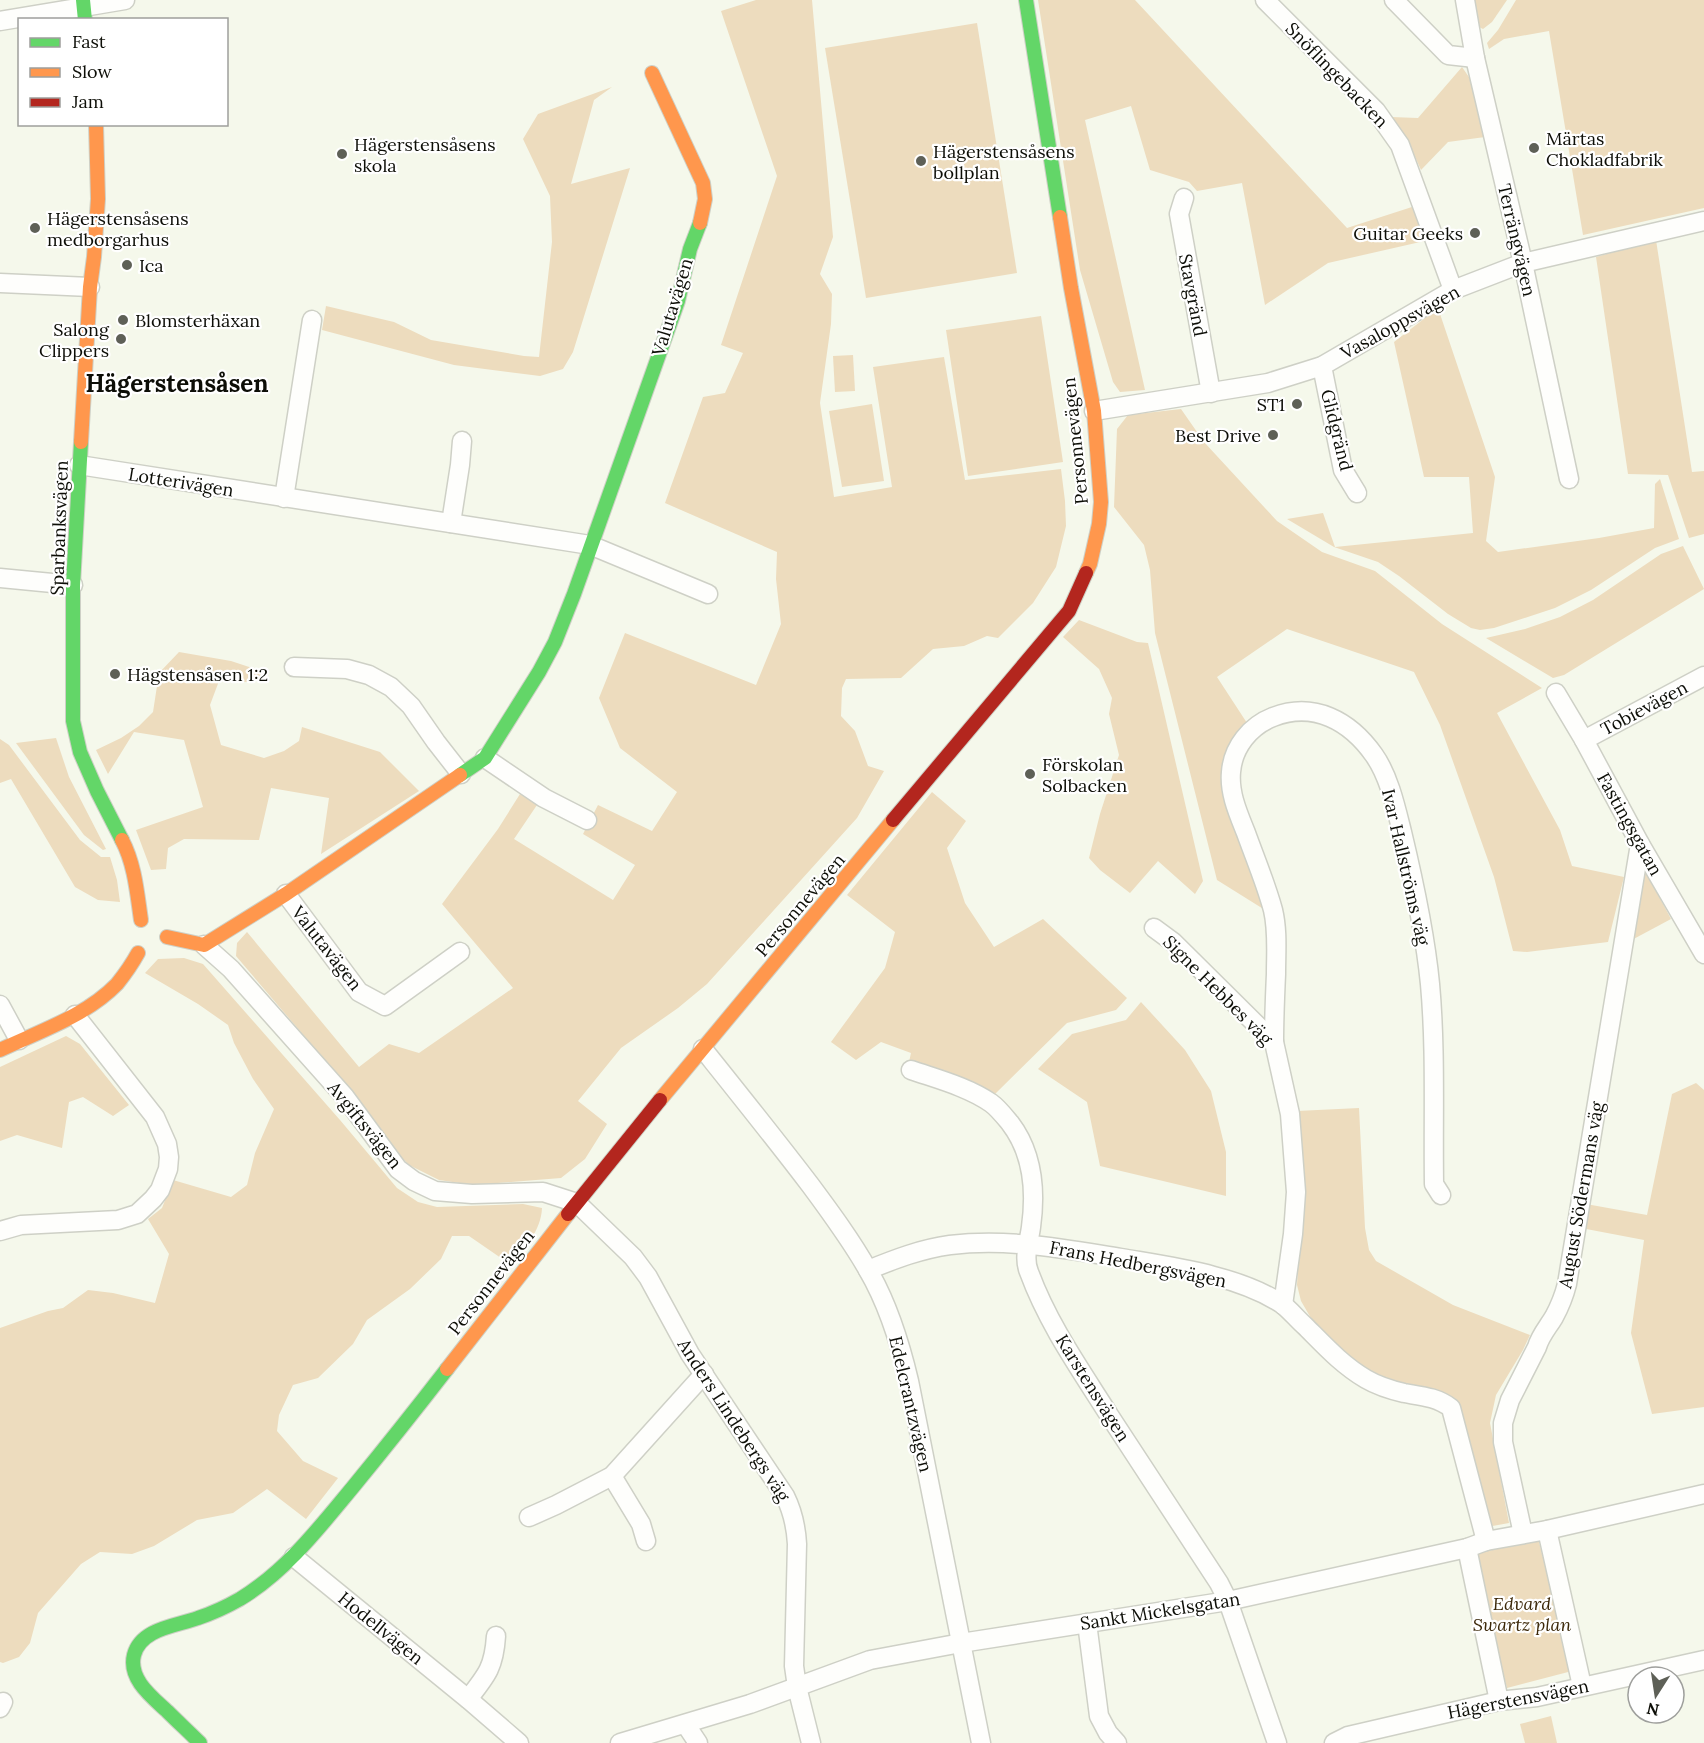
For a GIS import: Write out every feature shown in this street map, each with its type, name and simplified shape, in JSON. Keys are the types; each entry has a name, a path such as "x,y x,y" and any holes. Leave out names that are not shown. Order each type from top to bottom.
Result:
{"street":[{"path":"21,18 84,9 125,0"},
{"name":"Personnevägen","path":"200,1743 145,1691 134,1670 133,1659 139,1643 147,1636 221,1610 266,1580 294,1557 703,1049 1069,611 1090,564 1099,524 1101,502 1094,411 1071,288 1026,0"},
{"name":"Snöflingebacken","path":"1265,0 1376,111 1400,145 1452,290"},
{"path":"1394,0 1448,55 1475,58"},
{"name":"Terrängvägen","path":"1466,0 1475,58 1523,263 1569,479"},
{"path":"0,21 18,18"},
{"name":"Valutavägen","path":"204,945 286,894 485,758 539,672 555,642 678,301 705,199 703,183 652,73"},
{"name":"Sparbanksvägen","path":"96,126 98,199 90,287 73,585 74,732 97,791 127,850 153,930 204,945"},
{"name":"Stavgränd","path":"1184,198 1179,214 1211,393"},
{"name":"Vasaloppsvägen","path":"1094,411 1268,383 1322,366 1452,290 1523,263 1704,221"},
{"path":"0,283 90,287"},
{"path":"284,498 312,320"},
{"name":"Glidgränd","path":"1322,366 1343,470 1357,493"},
{"path":"451,523 462,441"},
{"name":"Lotterivägen","path":"79,465 591,545"},
{"path":"591,545 708,594"},
{"path":"0,578 73,585"},
{"path":"294,667 347,669 369,675 391,687 411,706 461,774"},
{"name":"Tobievägen","path":"1584,740 1704,676"},
{"name":"Fastingsgatan","path":"1556,693 1704,954"},
{"name":"Ivar Hallströms väg","path":"1274,1042 1276,933 1273,912 1236,808 1230,773 1233,759 1251,729 1281,714 1298,711 1313,712 1331,717 1348,726 1376,757 1392,793 1422,922 1430,985 1433,1038 1434,1184 1441,1195"},
{"path":"485,758 544,798 587,820"},
{"name":"August Södermans väg","path":"1523,1534 1503,1442 1503,1423 1510,1400 1537,1347 1539,1338 1556,1314 1567,1284 1640,844"},
{"name":"Valutavägen","path":"286,894 359,992 385,1006 460,952"},
{"name":"Signe Hebbes väg","path":"1154,928 1173,942 1274,1042 1290,1114 1296,1192 1283,1305"},
{"name":"Avgiftsvägen","path":"204,945 239,978 345,1097 398,1169 414,1181 435,1191 472,1194 543,1192 577,1203"},
{"path":"0,1050 75,1015 111,990 139,951"},
{"path":"0,1005 19,1040"},
{"path":"0,1231 21,1225 118,1221 137,1214 160,1190 168,1169 167,1144 155,1117 75,1015"},
{"name":"Edelcrantzvägen","path":"703,1049 812,1188 868,1270 881,1296 901,1349 909,1381 981,1743"},
{"name":"Karstensvägen","path":"911,1070 993,1104 1010,1123 1026,1151 1031,1172 1034,1205 1026,1257 1028,1269 1043,1307 1058,1334 1219,1583 1228,1601 1277,1743"},
{"name":"Anders Lindebergs väg","path":"577,1203 633,1257 648,1277 686,1346 785,1496 793,1512 797,1544 794,1666 811,1743"},
{"name":"Frans Hedbergsvägen","path":"868,1270 933,1248 968,1244 1029,1244 1191,1271 1243,1286 1283,1305 1331,1353 1364,1378 1379,1386 1442,1401 1451,1408 1486,1541"},
{"path":"529,1517 612,1476 704,1374"},
{"path":"612,1476 641,1524 646,1541"},
{"name":"Sankt Mickelsgatan","path":"620,1743 750,1704 870,1660 961,1643 1228,1601 1467,1548 1486,1541 1547,1530 1704,1494"},
{"path":"1547,1530 1582,1686"},
{"path":"1467,1548 1499,1701"},
{"name":"Hodellvägen","path":"294,1557 519,1743"},
{"path":"1087,1623 1100,1716 1108,1733 1117,1743"},
{"path":"468,1699 492,1665 496,1636"},
{"name":"Hägerstensvägen","path":"1334,1743 1348,1736 1499,1701 1537,1697 1704,1660"},
{"path":"686,1725 698,1743"}],"green space":[{"path":"756,0 812,0 833,237 820,274 832,294 831,324 820,403 834,497 892,487 873,367 944,357 965,480 1061,469 1066,526 1056,567 1033,603 998,638 987,636 964,646 933,649 901,678 846,679 842,688 841,716 855,731 868,766 884,771 857,818 707,984 678,1008 621,1048 578,1101 607,1124 585,1159 561,1178 473,1185 439,1180 409,1165 390,1146 351,1091 236,956 237,943 247,932 359,1067 389,1044 419,1053 513,988 442,904 498,829 520,794 537,805 514,839 613,900 635,865 583,834 598,805 652,831 677,792 620,748 599,698 625,633 756,685 781,624 776,579 777,552 665,503 703,397 725,393 743,353 721,345 777,176 721,11"},
{"path":"1038,0 1135,0 1347,228 1415,206 1429,240 1328,263 1265,305 1242,183 1197,191 1189,182 1150,170 1131,106 1085,120 1145,390 1120,392 1113,382 1080,270"},
{"path":"1473,0 1507,0 1492,22 1483,29 1479,27"},
{"path":"1516,0 1704,0 1704,208 1583,235 1549,31 1504,39 1489,49 1487,43 1498,30"},
{"name":"Hägerstensåsens bollplan","path":"977,23 1017,273 866,298 825,48"},
{"path":"1462,67 1471,80 1485,137 1448,142 1421,170 1407,139 1391,117 1418,118"},
{"path":"612,87 594,100 571,184 630,168 573,352 563,369 540,376 454,365 322,330 326,306 394,322 431,340 539,357 552,242 550,196 523,139 538,114"},
{"path":"1656,240 1692,472 1704,471 1704,534 1689,538 1668,475 1628,474 1596,257"},
{"path":"1438,308 1495,477 1486,541 1498,552 1654,528 1655,484 1660,479 1679,539 1655,548 1591,590 1555,608 1494,628 1480,630 1471,628 1448,614 1378,562 1334,547 1287,519 1323,513 1335,547 1473,533 1469,477 1424,477 1394,342"},
{"path":"1041,316 1063,462 968,476 946,330"},
{"path":"853,355 855,391 835,392 833,356"},
{"path":"872,404 884,481 842,487 829,411"},
{"path":"1181,409 1204,442 1277,521 1322,552 1375,571 1442,624 1542,688 1497,713 1560,830 1572,866 1624,877 1608,942 1527,952 1513,951 1494,877 1440,725 1414,672 1287,629 1217,677 1247,723 1226,759 1265,910 1217,880 1155,633 1150,570 1144,545 1114,507 1117,429 1128,415"},
{"path":"1683,546 1704,589 1564,675 1553,678 1486,638 1525,629 1560,617 1593,600 1661,554"},
{"path":"1079,620 1137,642 1148,643 1203,881 1195,894 1158,861 1130,893 1100,870 1089,858 1119,755 1109,714 1112,698 1099,669 1063,637"},
{"path":"179,652 231,661 267,673 248,682 219,681 210,705 221,745 264,758 284,751 299,741 302,727 380,752 419,791 321,854 329,798 271,788 259,840 184,839 168,848 166,869 151,870 136,830 203,807 184,740 134,732 108,774 96,750 139,726 153,712 159,673"},
{"path":"56,738 69,777 106,849 103,850 84,835 16,743"},
{"path":"0,739 9,745 80,840 101,857 110,857 117,880 120,902 98,900 75,887 11,779 0,783"},
{"path":"932,792 966,821 947,848 965,903 994,947 1043,919 1127,998 1116,1010 1067,1023 994,1095 909,1062 911,1053 881,1042 856,1060 831,1042 885,968 895,932 847,895"},
{"path":"1646,872 1671,919 1628,942 1638,877"},
{"path":"184,958 203,964 397,1188 418,1202 437,1207 523,1204 542,1208 539,1224 511,1265 469,1236 452,1236 441,1259 410,1289 367,1320 353,1344 318,1378 293,1385 279,1415 277,1431 303,1461 338,1478 306,1519 267,1489 233,1513 197,1520 154,1546 132,1554 100,1552 81,1564 38,1613 30,1643 19,1657 3,1663 0,1662 0,1328 63,1308 88,1290 113,1293 155,1303 169,1254 148,1219 162,1208 173,1180 231,1197 247,1185 255,1153 274,1109 253,1079 234,1043 228,1025 198,1004 145,973 158,959"},
{"path":"1141,1002 1185,1050 1211,1091 1226,1152 1226,1196 1100,1166 1087,1102 1038,1069 1072,1034 1126,1020"},
{"path":"66,1036 80,1044 129,1105 113,1116 83,1097 69,1102 62,1148 17,1135 0,1141 0,1067"},
{"path":"1696,1083 1704,1090 1704,1407 1652,1414 1631,1333 1644,1240 1581,1228 1586,1204 1647,1215 1672,1094"},
{"path":"1359,1108 1365,1228 1369,1250 1376,1261 1453,1305 1530,1335 1496,1395 1490,1423 1509,1523 1487,1527 1462,1417 1356,1364 1312,1320 1301,1301 1297,1285 1303,1180 1297,1111"},
{"name":"Edvard Swartz plan","path":"1538,1538 1572,1671 1507,1688 1473,1555"},
{"path":"1551,1716 1557,1743 1525,1743 1520,1724"}],"traffic: fast":[{"path":"83,0 85,18"},
{"path":"1026,0 1060,217"},
{"path":"460,775 485,758 539,672 555,642 678,301 690,249 700,223"},
{"path":"81,442 73,585 73,721 80,752 122,840"},
{"path":"200,1743 148,1693 138,1680 133,1664 138,1646 144,1639 161,1629 204,1616 230,1605 257,1588 287,1562 327,1518 447,1369"}],"traffic: slow":[{"path":"652,73 703,183 705,199 700,223"},
{"path":"81,442 90,287 98,199 96,126"},
{"path":"1060,217 1094,411 1101,502 1099,524 1086,573"},
{"path":"167,937 204,945 286,894 460,775"},
{"path":"660,1100 893,820"},
{"path":"122,840 133,869 141,920"},
{"path":"0,1050 62,1022 91,1005 117,984 138,953"},
{"path":"447,1369 568,1214"}],"traffic: jam":[{"path":"893,820 1069,611 1086,573"},
{"path":"568,1214 660,1100"}],"place":[{"name":"Märtas Chokladfabrik","path":"1534,148"},
{"name":"Hägerstensåsens skola","path":"342,154"},
{"name":"Hägerstensåsens bollplan","path":"921,161"},
{"name":"Hägerstensåsens medborgarhus","path":"35,228"},
{"name":"Guitar Geeks","path":"1475,233"},
{"name":"Ica","path":"127,265"},
{"name":"Blomsterhäxan","path":"123,320"},
{"name":"Salong Clippers","path":"121,339"},
{"name":"ST1","path":"1297,404"},
{"name":"Best Drive","path":"1273,435"},
{"name":"Hägstensåsen 1:2","path":"115,674"},
{"name":"Förskolan Solbacken","path":"1030,774"}],"district":[{"name":"Hägerstensåsen","path":"177,383"}]}
